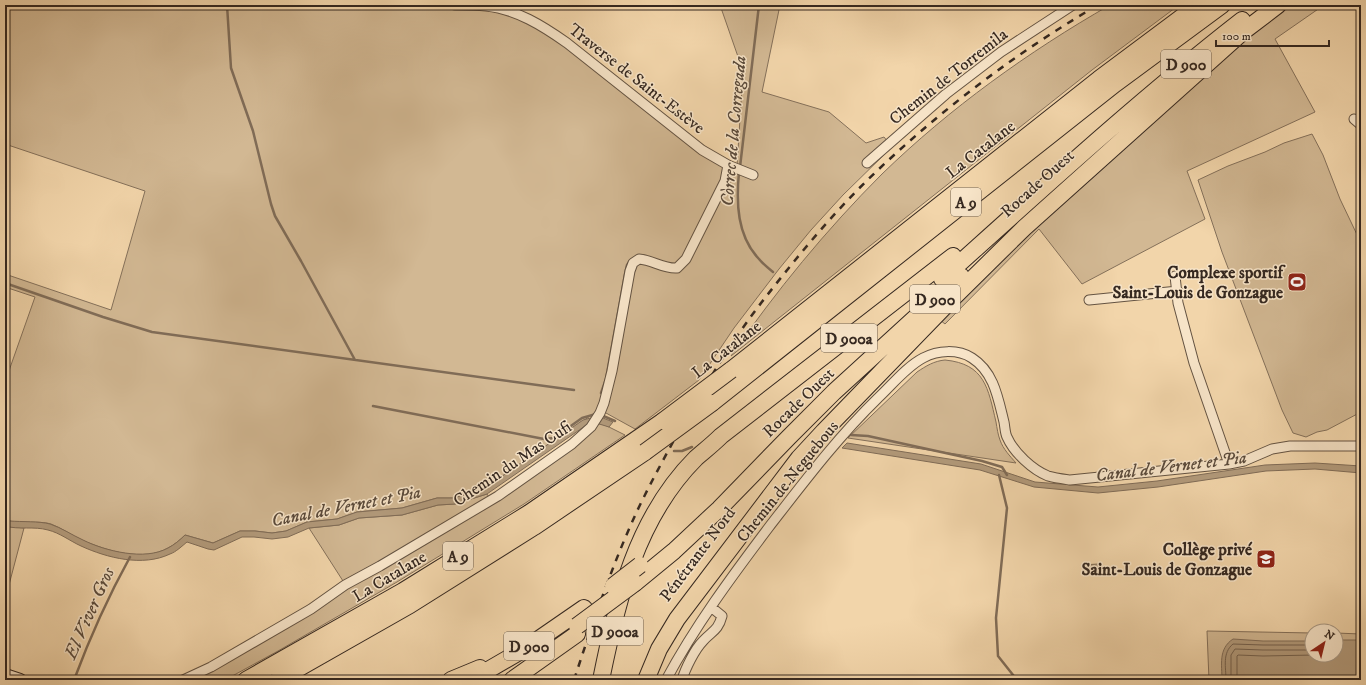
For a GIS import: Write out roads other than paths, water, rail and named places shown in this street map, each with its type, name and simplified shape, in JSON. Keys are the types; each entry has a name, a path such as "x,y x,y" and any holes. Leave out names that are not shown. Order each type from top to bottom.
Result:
{"highway":[{"name":"La Catalane","path":"246,680 403,591 523,517 663,421 731,370 1099,79 1198,5"},
{"name":"La Catalane","path":"278,680 410,605 521,536 645,452 712,403 1115,84 1222,5"},
{"name":"D 900","path":"1113,126 1195,57 1261,5"},
{"name":"D 900","path":"1247,28 1278,5"},
{"name":"Rocade Ouest","path":"491,680 535,654 631,586 674,551 719,509 834,392 916,317 1179,83 1247,28"},
{"name":"D 900a","path":"799,458 949,302 1024,228 1247,28"},
{"name":"Rocade Ouest","path":"471,680 526,648 573,627 584,608 640,565 706,508 826,385 909,308 1113,126"},
{"name":"D 900a","path":"606,680 618,613 631,586 633,557 647,525 660,504 696,459 722,436 966,245 1113,126"},
{"name":"Pénétrante Nord","path":"637,680 655,646 674,616 775,484 799,458"},
{"path":"646,680 659,649 677,619 799,458"},
{"path":"601,680 615,617 631,586"},
{"name":"D 900","path":"451,680 573,627"},
{"name":"D 900","path":"512,680 573,627"}],"main road":[{"path":"5,675 20,680"}],"street":[{"name":"Traverse de Saint-Estève","path":"455,5 487,6 515,13 545,28 567,43 702,150 728,165"},
{"name":"Chemin de Torremila","path":"867,163 958,84 1001,52 1073,5"},
{"path":"728,165 753,175"},
{"name":"Chemin du Mas Cufi","path":"183,680 211,667 311,609 345,585 498,496 572,444 591,427 600,413 612,371 630,270 633,263 640,259 646,259 671,268 677,268 686,259 725,182 728,165"},
{"path":"1176,276 1178,303 1194,363 1229,464 1244,461 1272,449 1290,446 1361,446"},
{"path":"1089,300 1178,291"},
{"name":"Chemin de Neguebous","path":"666,680 711,607 750,552 806,478 837,441 912,366 923,358 935,353 945,352 965,355 972,358 984,368 991,379 999,400 1007,437 1015,450 1028,464 1047,475 1070,480 1229,464"},
{"path":"682,680 683,675 698,647 703,640 716,630 720,624 722,616 711,607"}],"water":[{"name":"Canal de Vernet et Pia","path":"598,416 613,422 609,427 596,423 585,426 487,494 455,504 438,505 402,515 359,518 339,525 309,528 288,537 272,539 242,537 214,550 187,542 174,552 159,558 137,560 102,554 81,546 52,531 37,528 16,528 5,526 5,520 46,523 102,548 137,554 159,552 179,541 185,535 213,543 240,531 272,533 286,531 307,522 337,519 357,512 402,508 437,498 454,498 485,488 583,420"},
{"name":"Canal de Vernet et Pia","path":"847,443 981,464 1035,482 1098,487 1157,481 1265,465 1315,463 1361,466 1361,473 1315,469 1266,471 1158,487 1098,493 1034,487 980,470 842,448"},
{"path":"1098,564 1099,573 1083,574 1082,565"},
{"path":"1233,639 1304,641 1304,663 1344,663 1344,640 1361,640 1361,680 1222,680 1222,658 1223,652 1228,643"}],"waterway":[{"path":"227,5 231,68 253,131 275,216 355,360"},
{"name":"Còrrec de la Corregada","path":"740,167 759,5"},
{"name":"Còrrec de la Corregada","path":"739,172 738,207 742,230 752,250 762,263 773,272"},
{"path":"601,393 606,379 625,274 627,265 630,261"},
{"path":"5,283 103,317 152,332 574,390"},
{"path":"373,406 544,439 554,438 582,418 596,414"},
{"path":"601,415 615,421"},
{"path":"851,435 868,436 982,461 1002,467 1007,475"},
{"path":"674,451 682,451 692,447"},
{"path":"999,475 1007,508 996,618 998,656 1017,680"},
{"name":"El Viver Gros","path":"74,680 100,617 130,557"}],"railway":[{"path":"574,680 612,571 644,497 680,429 708,382 727,351 758,307 831,218 863,184 905,145 984,80 1040,41 1098,5"}],"place":[{"name":"Complexe sportif Saint-Louis de Gonzague","path":"1297,282"},
{"name":"Collège privé Saint-Louis de Gonzague","path":"1266,559"}]}
